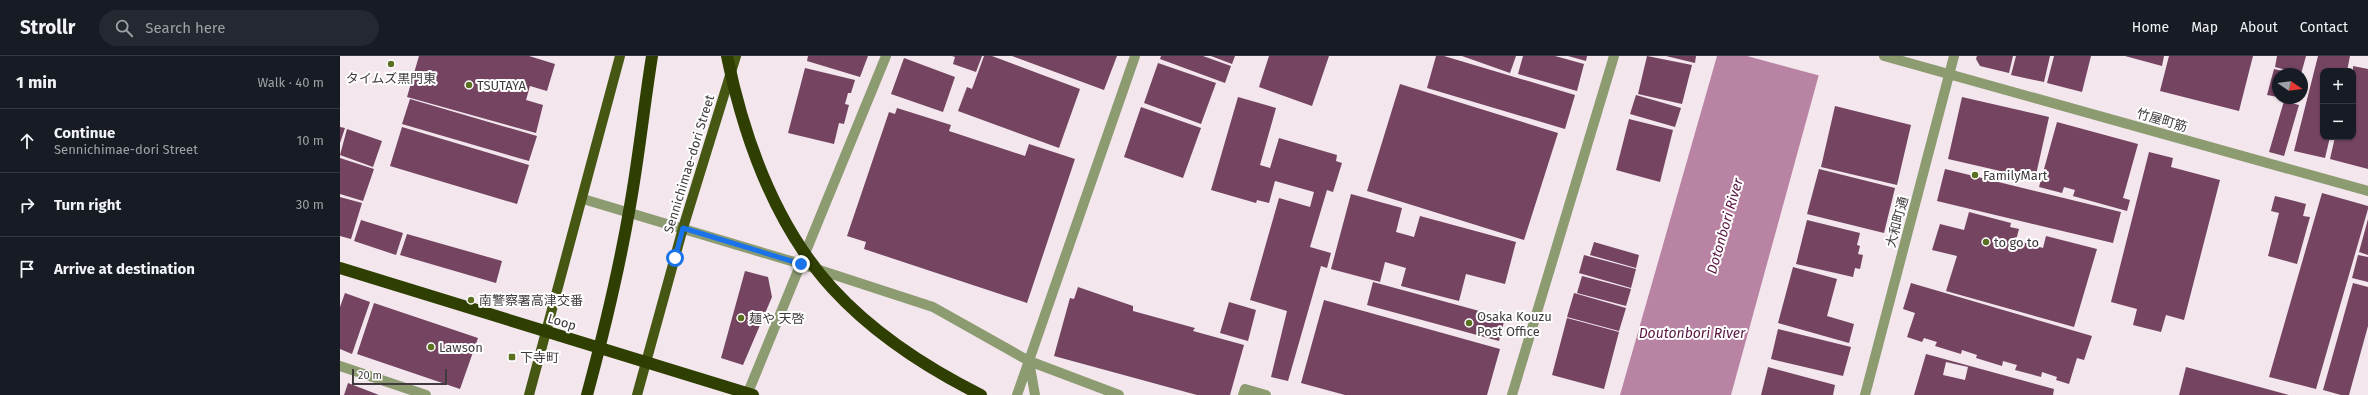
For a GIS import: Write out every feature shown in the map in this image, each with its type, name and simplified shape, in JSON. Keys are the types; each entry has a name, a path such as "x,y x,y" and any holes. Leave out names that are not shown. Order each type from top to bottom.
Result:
{"highway":[{"path":"587,395 605,330 619,264 630,204 652,56"},
{"path":"727,56 735,93 751,147 774,200 802,247 831,288 874,328 919,359 982,395"},
{"name":"Loop","path":"340,268 752,395"}],"main road":[{"path":"529,395 583,199 620,56"},
{"name":"Sennichimae-dori Street","path":"637,395 683,228 736,56"}],"street":[{"path":"747,395 886,56"},
{"path":"1017,395 1135,56"},
{"path":"1512,395 1614,56"},
{"name":"竹屋町筋","path":"1884,56 2368,191"},
{"name":"大和町通","path":"1865,395 1954,56"},
{"path":"583,199 801,264 932,307 1029,361 1119,395"},
{"path":"1029,361 1035,395"},
{"path":"340,366 426,395"},
{"path":"1243,395 1246,389 1266,395"}],"water":[{"name":"Doutonbori River","path":"1717,56 1824,56 1731,395 1620,395"}],"pier":[{"path":"1747,56 1826,56 1821,76"}],"building":[{"path":"419,56 529,56 555,64 547,91 530,86 526,100 543,105 536,133 407,97"},
{"path":"808,56 868,56 860,77 807,61"},
{"path":"952,56 982,56 976,72 953,64 955,57"},
{"path":"984,56 992,56 1080,89 1059,148 958,111 967,87 972,89"},
{"path":"1012,56 1117,56 1104,90"},
{"path":"1161,56 1203,56 1231,66 1225,83 1160,59"},
{"path":"1211,56 1235,56 1232,64"},
{"path":"1269,56 1329,56 1312,106 1259,87"},
{"path":"1436,56 1444,56 1575,95 1565,129 1427,88"},
{"path":"1462,56 1516,56 1510,73"},
{"path":"1523,56 1555,56 1584,64 1577,91 1518,74"},
{"path":"1568,56 1587,56 1586,61"},
{"path":"1647,56 1692,65 1682,104 1638,94"},
{"path":"1666,56 1696,56 1695,63"},
{"path":"1977,56 2013,56 2009,73 1980,66 1976,59"},
{"path":"2016,56 2050,56 2044,82 2011,75"},
{"path":"2054,56 2091,56 2082,92 2047,83"},
{"path":"2125,56 2164,56 2162,66"},
{"path":"2169,56 2253,56 2239,111 2160,91"},
{"path":"2277,56 2306,56 2303,68 2275,67"},
{"path":"2318,56 2350,56 2348,68 2320,68 2320,140 2329,140 2325,158 2294,151 2306,104 2308,104 2308,96"},
{"path":"904,58 955,77 943,112 891,94"},
{"path":"1158,63 1216,83 1201,124 1144,103"},
{"path":"2353,66 2368,69 2368,169 2330,159 2334,140 2356,140 2356,68 2353,68"},
{"path":"805,68 855,80 851,93 848,93 845,104 849,105 844,124 839,123 834,144 788,133"},
{"path":"2272,76 2272,96 2267,95"},
{"path":"1400,84 1558,133 1524,240 1367,191"},
{"path":"1636,95 1681,108 1675,127 1630,114"},
{"path":"1238,97 1276,108 1260,165 1270,168 1279,138 1337,155 1336,161 1342,163 1333,192 1327,190 1310,247 1331,253 1327,268 1321,266 1288,381 1271,377 1287,311 1250,300 1279,198 1310,207 1314,192 1275,181 1269,203 1257,200 1256,203 1211,190"},
{"path":"1962,97 2049,117 2035,179 1948,159"},
{"path":"410,99 537,136 529,161 402,124"},
{"path":"2283,104 2299,105 2284,156 2269,152"},
{"path":"1835,106 1911,125 1897,185 1821,167"},
{"path":"1141,107 1201,128 1183,178 1124,157"},
{"path":"897,108 951,125 949,131 1025,156 1029,144 1075,159 1027,303 864,249 866,242 847,236 889,112 895,114"},
{"path":"1629,119 1673,130 1660,182 1616,170"},
{"path":"2057,122 2138,144 2123,198 2130,200 2127,211 2073,196 2075,190 2064,187 2062,193 2039,187"},
{"path":"340,127 345,128 340,143"},
{"path":"402,127 529,165 517,204 390,166"},
{"path":"347,129 382,141 373,167 340,155"},
{"path":"2149,152 2173,158 2171,167 2220,180 2184,320 2166,315 2161,332 2133,325 2137,309 2111,302"},
{"path":"340,158 374,169 363,201 340,194"},
{"path":"1819,169 1895,188 1884,233 1807,214"},
{"path":"1945,169 2121,212 2113,243 1937,201"},
{"path":"2322,193 2368,206 2368,209 2316,389 2269,377"},
{"path":"1351,194 1402,208 1396,232 1414,237 1420,216 1516,242 1505,284 1466,274 1459,301 1401,286 1406,268 1385,262 1380,282 1331,269"},
{"path":"2275,196 2306,204 2303,216 2310,217 2297,264 2268,256 2279,213 2271,211"},
{"path":"340,197 362,203 351,239 340,236"},
{"path":"1969,212 2011,223 2010,227 2019,229 2016,240 2043,248 2046,236 2097,249 2074,327 1946,291 1957,256 1932,250 1940,224 1964,230"},
{"path":"2368,219 2368,255 2359,252"},
{"path":"361,220 403,233 396,255 354,241"},
{"path":"1807,220 1860,233 1857,245 1860,246 1858,254 1863,255 1860,269 1855,268 1853,277 1796,264"},
{"path":"407,234 502,261 496,283 400,255"},
{"path":"1594,242 1639,255 1636,268 1590,255"},
{"path":"1584,255 1636,269 1631,288 1579,273"},
{"path":"2358,255 2368,257 2368,282 2352,278"},
{"path":"1793,267 1837,279 1827,316 1854,324 1849,343 1778,323"},
{"path":"745,271 768,277 772,297 743,365 721,358"},
{"path":"1582,276 1631,289 1626,306 1577,293"},
{"path":"1373,282 1505,318 1499,341 1367,305"},
{"path":"1911,283 2092,336 2084,360 2077,358 2069,384 2056,380 2057,377 2042,372 2041,377 2015,370 2017,365 2003,361 2002,366 1976,358 1977,355 1962,350 1961,354 1935,346 1937,342 1924,338 1922,342 1907,337 1915,313 1903,309"},
{"path":"2353,283 2368,287 2368,326 2349,395 2341,395 2323,390"},
{"path":"1078,287 1133,306 1133,311 1195,328 1193,331 1244,345 1230,395 1197,395 1054,356 1070,298 1074,299"},
{"path":"345,293 370,302 352,354 340,349 340,307"},
{"path":"1574,293 1626,308 1619,331 1567,317"},
{"path":"1324,300 1500,349 1487,395 1345,395 1301,383"},
{"path":"1229,302 1256,310 1248,341 1220,333"},
{"path":"374,303 478,338 460,389 357,354"},
{"path":"1567,318 1619,332 1604,389 1552,375"},
{"path":"1778,329 1851,347 1843,376 1771,359"},
{"path":"1926,354 2054,389 2053,395 1914,395","holes":["1946,362 1968,367 1965,380 1943,375"]},
{"path":"1768,367 1835,385 1833,395 1761,395"},
{"path":"2186,367 2289,395 2179,395"},
{"path":"348,383 379,395 344,395"}],"place":[{"name":"タイムズ黒門東","path":"391,64"},
{"name":"TSUTAYA","path":"469,85"},
{"name":"FamilyMart","path":"1975,175"},
{"name":"to go to","path":"1986,242"},
{"name":"南警察署高津交番","path":"471,300"},
{"name":"麺や 天啓","path":"741,318"},
{"name":"Osaka Kouzu Post Office","path":"1469,323"},
{"name":"Lawson","path":"431,347"},
{"name":"下寺町","path":"512,357"}],"route":[{"path":"675,258 683,228 801,264"}],"water label":[{"name":"Dotonbori River","path":"1725,226"}]}
